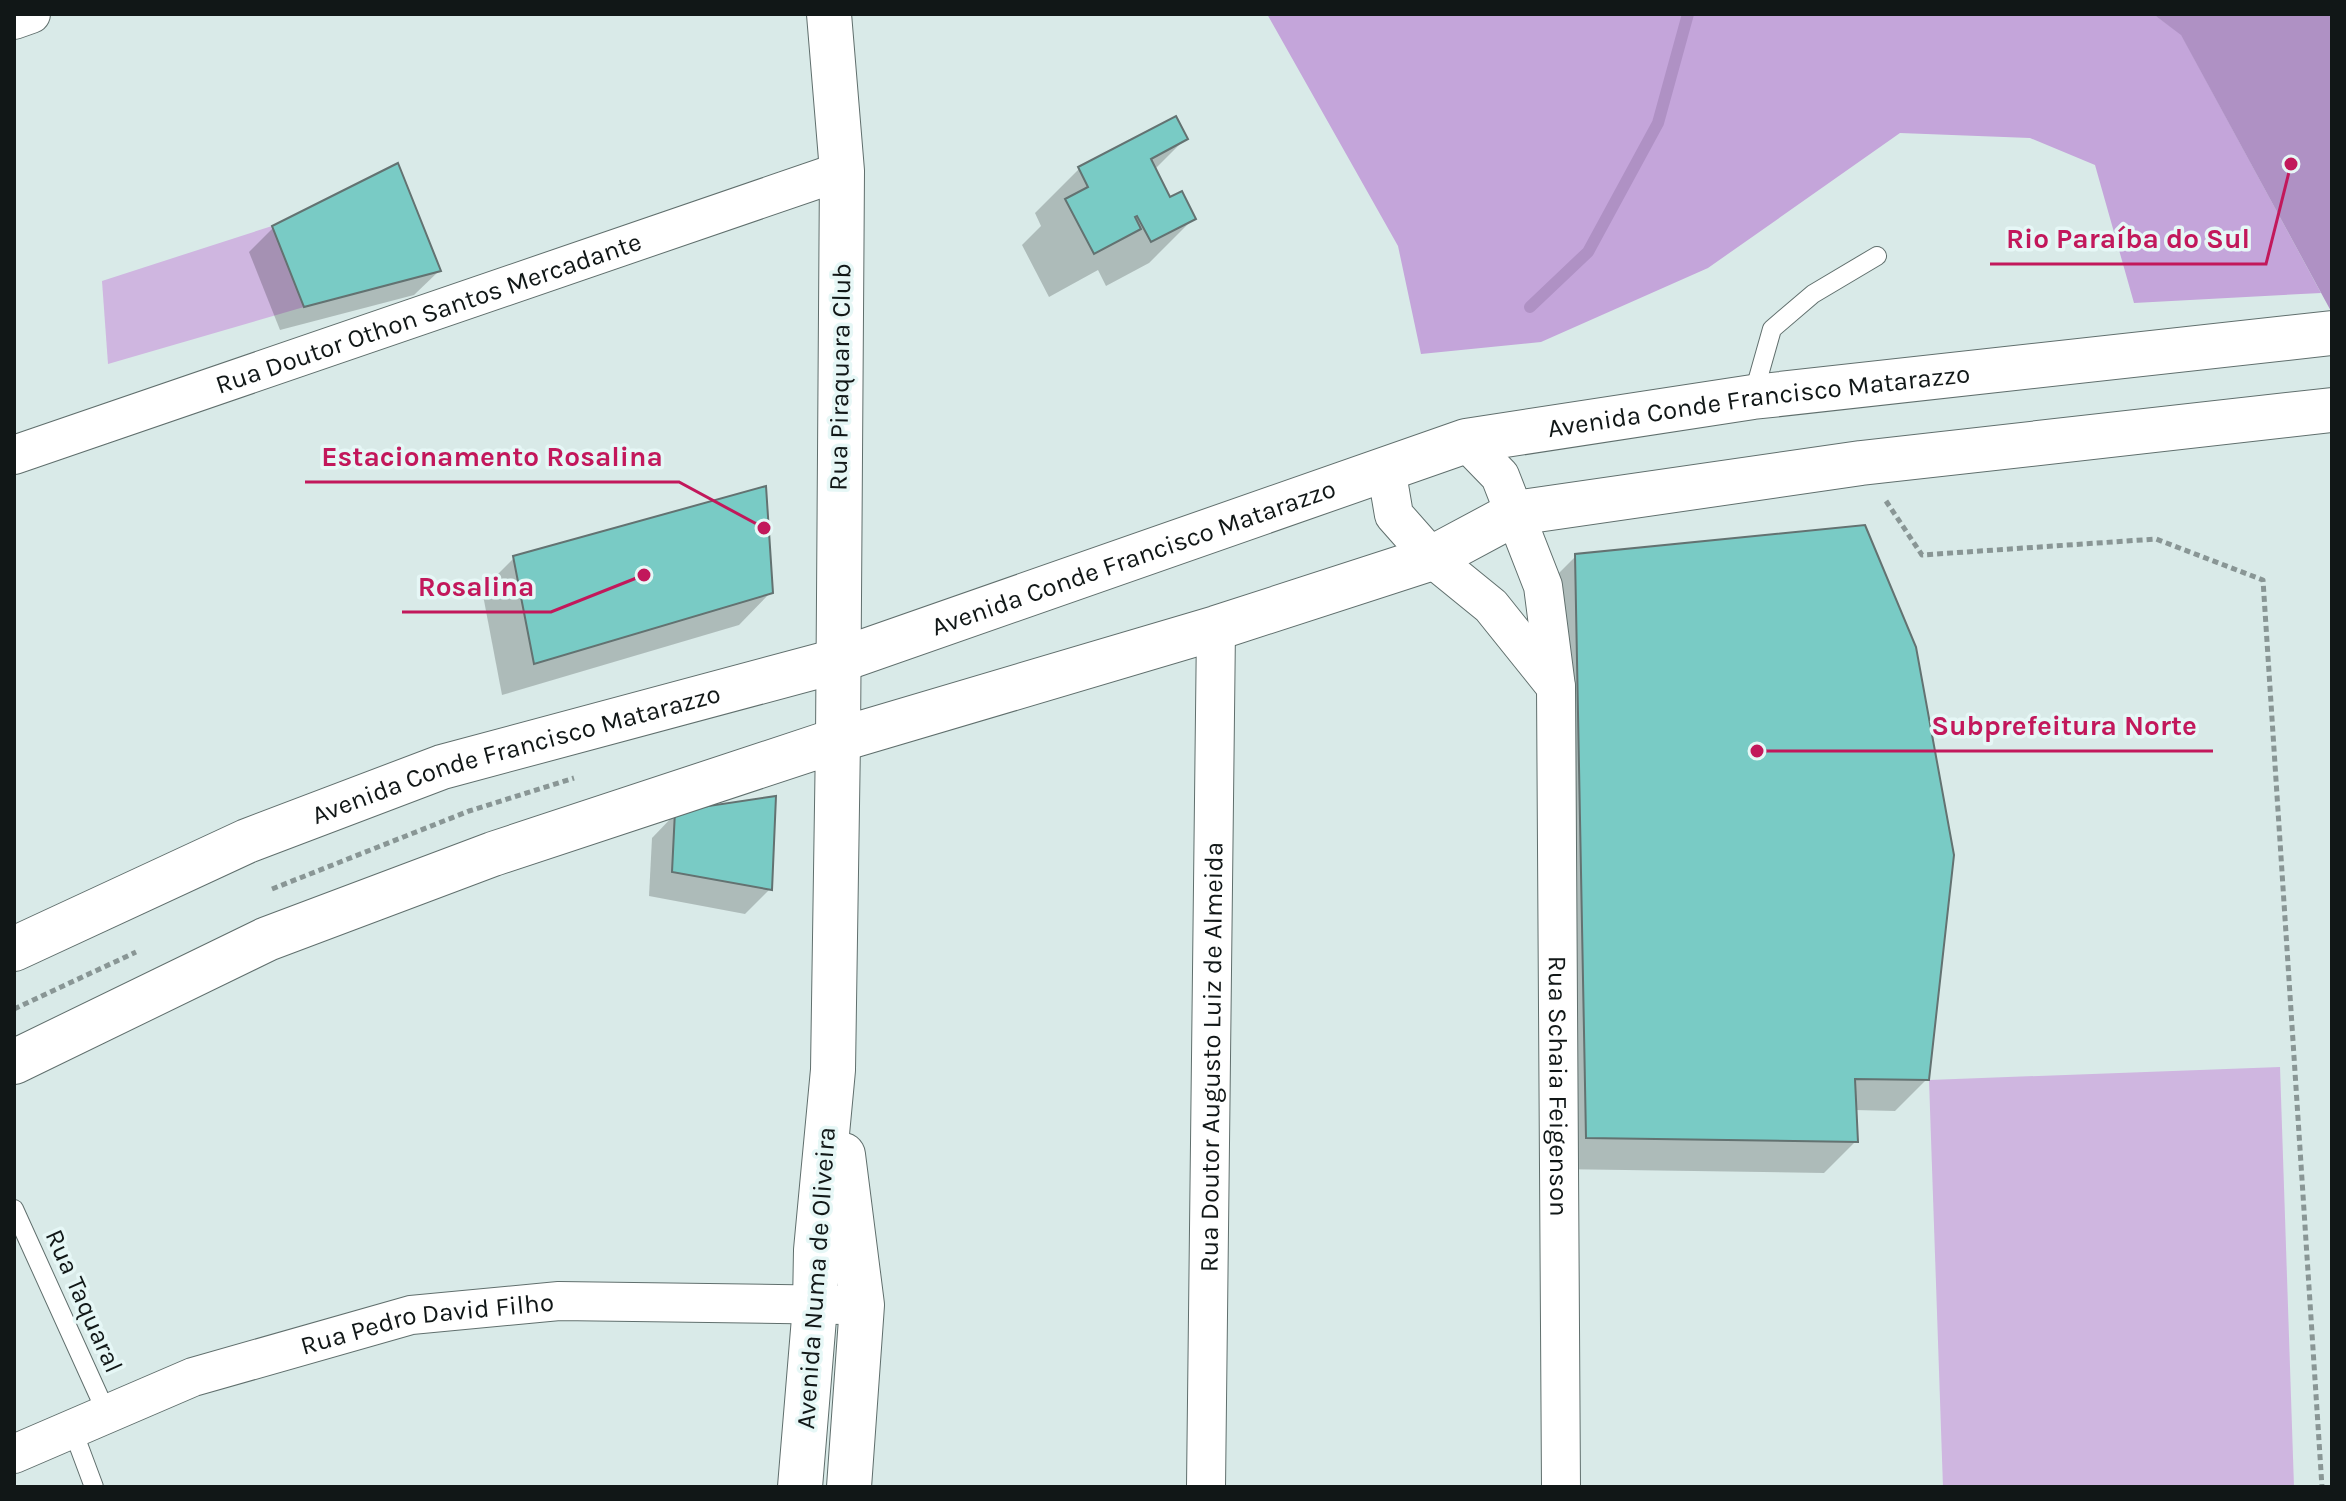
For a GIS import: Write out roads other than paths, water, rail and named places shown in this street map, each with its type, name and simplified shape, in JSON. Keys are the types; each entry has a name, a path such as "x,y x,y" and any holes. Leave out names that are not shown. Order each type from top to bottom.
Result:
{"main road":[{"name":"Rua Piraquara Club","path":"829,14 842,171 838,740"},
{"name":"Avenida Conde Francisco Matarazzo","path":"14,949 247,841 442,767 837,661 1466,441 1753,397 2313,335"},
{"path":"14,1062 267,939 493,854 838,740 1216,628 1432,558 1516,513 1861,463 2314,412"},
{"name":"Avenida Numa de Oliveira","path":"800,1487 815,1306 816,1250 833,1070 838,740"},
{"name":"Avenida Numa de Oliveira","path":"833,1070 862,1305 849,1487"}],"street":[{"path":"14,20 31,14"},
{"name":"Rua Doutor Othon Santos Mercadante","path":"14,455 842,171"},
{"name":"Rua Schaia Feigenson","path":"1466,441 1500,476 1543,586 1556,687 1561,1487"},
{"path":"1386,468 1394,515 1432,558 1491,606 1556,687"},
{"name":"Rua Doutor Augusto Luiz de Almeida","path":"1206,1487 1216,628"},
{"name":"Rua Pedro David Filho","path":"14,1454 193,1377 411,1315 559,1301 862,1305"}],"lane":[{"path":"1753,397 1772,329 1813,294 1877,256"},
{"name":"Rua Taquaral","path":"14,1209 107,1414"},
{"path":"72,1428 94,1487"}],"waterway":[{"path":"1530,307 1588,252 1658,123 1688,14"}],"place":[{"name":"Rio Paraíba do Sul","path":"2291,164"},
{"name":"Estacionamento Rosalina","path":"764,528"},
{"name":"Rosalina","path":"644,575"},
{"name":"Subprefeitura Norte","path":"1757,751"}]}
